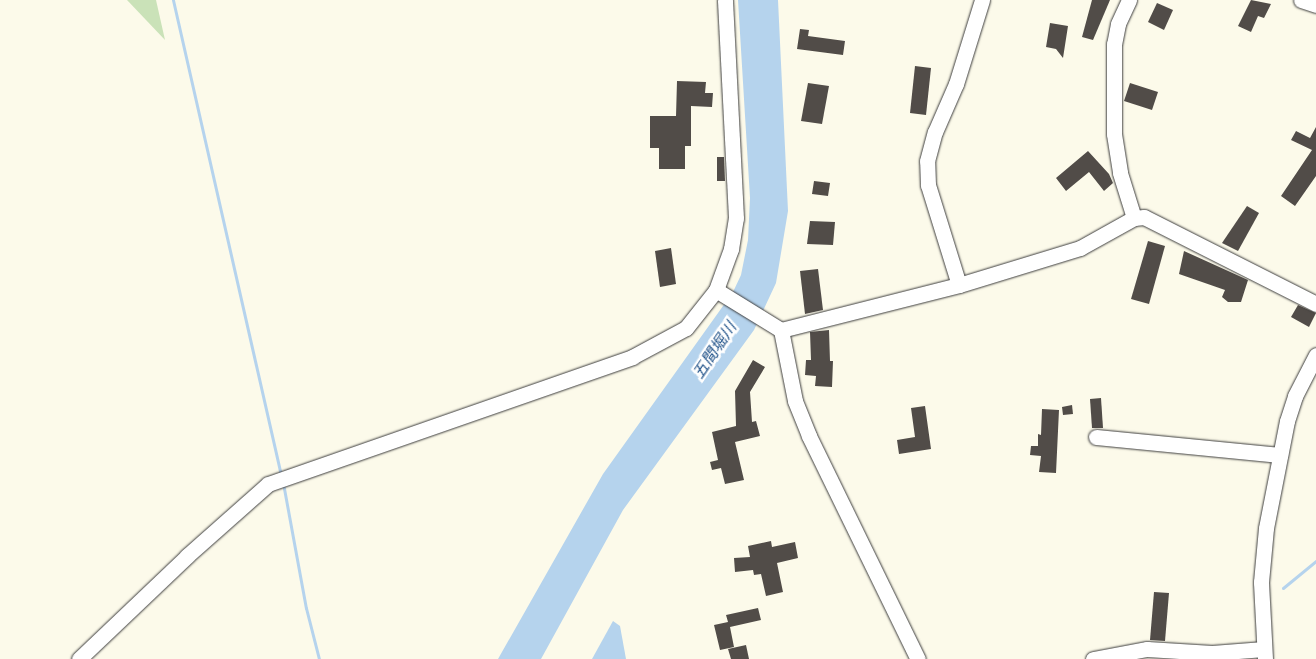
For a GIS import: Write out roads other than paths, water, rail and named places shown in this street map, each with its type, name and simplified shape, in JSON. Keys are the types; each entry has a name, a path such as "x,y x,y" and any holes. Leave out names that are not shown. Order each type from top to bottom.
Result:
{"street":[{"path":"79,659 247,501 281,481 632,357 686,328 716,290 731,249 736,218 725,0"},
{"path":"959,285 928,185 927,161 935,132 956,84 982,0"},
{"path":"1129,0 1118,24 1114,44 1114,134 1120,173 1134,218"},
{"path":"1301,0 1316,5"},
{"path":"716,290 781,330 959,285 1080,248 1134,218 1144,217 1178,232 1316,304"},
{"path":"781,330 795,400 810,436 918,659"},
{"path":"1092,659 1147,649 1265,654 1262,560 1280,455 1295,396 1316,355"},
{"path":"1096,437 1280,455"}],"water":[{"name":"五間堀川","path":"738,0 778,0 788,211 776,283 754,330 623,510 541,659 498,659 603,474 733,292 741,275 748,240 750,198"},
{"path":"613,621 620,626 626,659 592,659"}],"waterway":[{"path":"173,0 281,475"},
{"path":"283,483 306,608 319,659"},
{"path":"1283,588 1316,561"}]}
